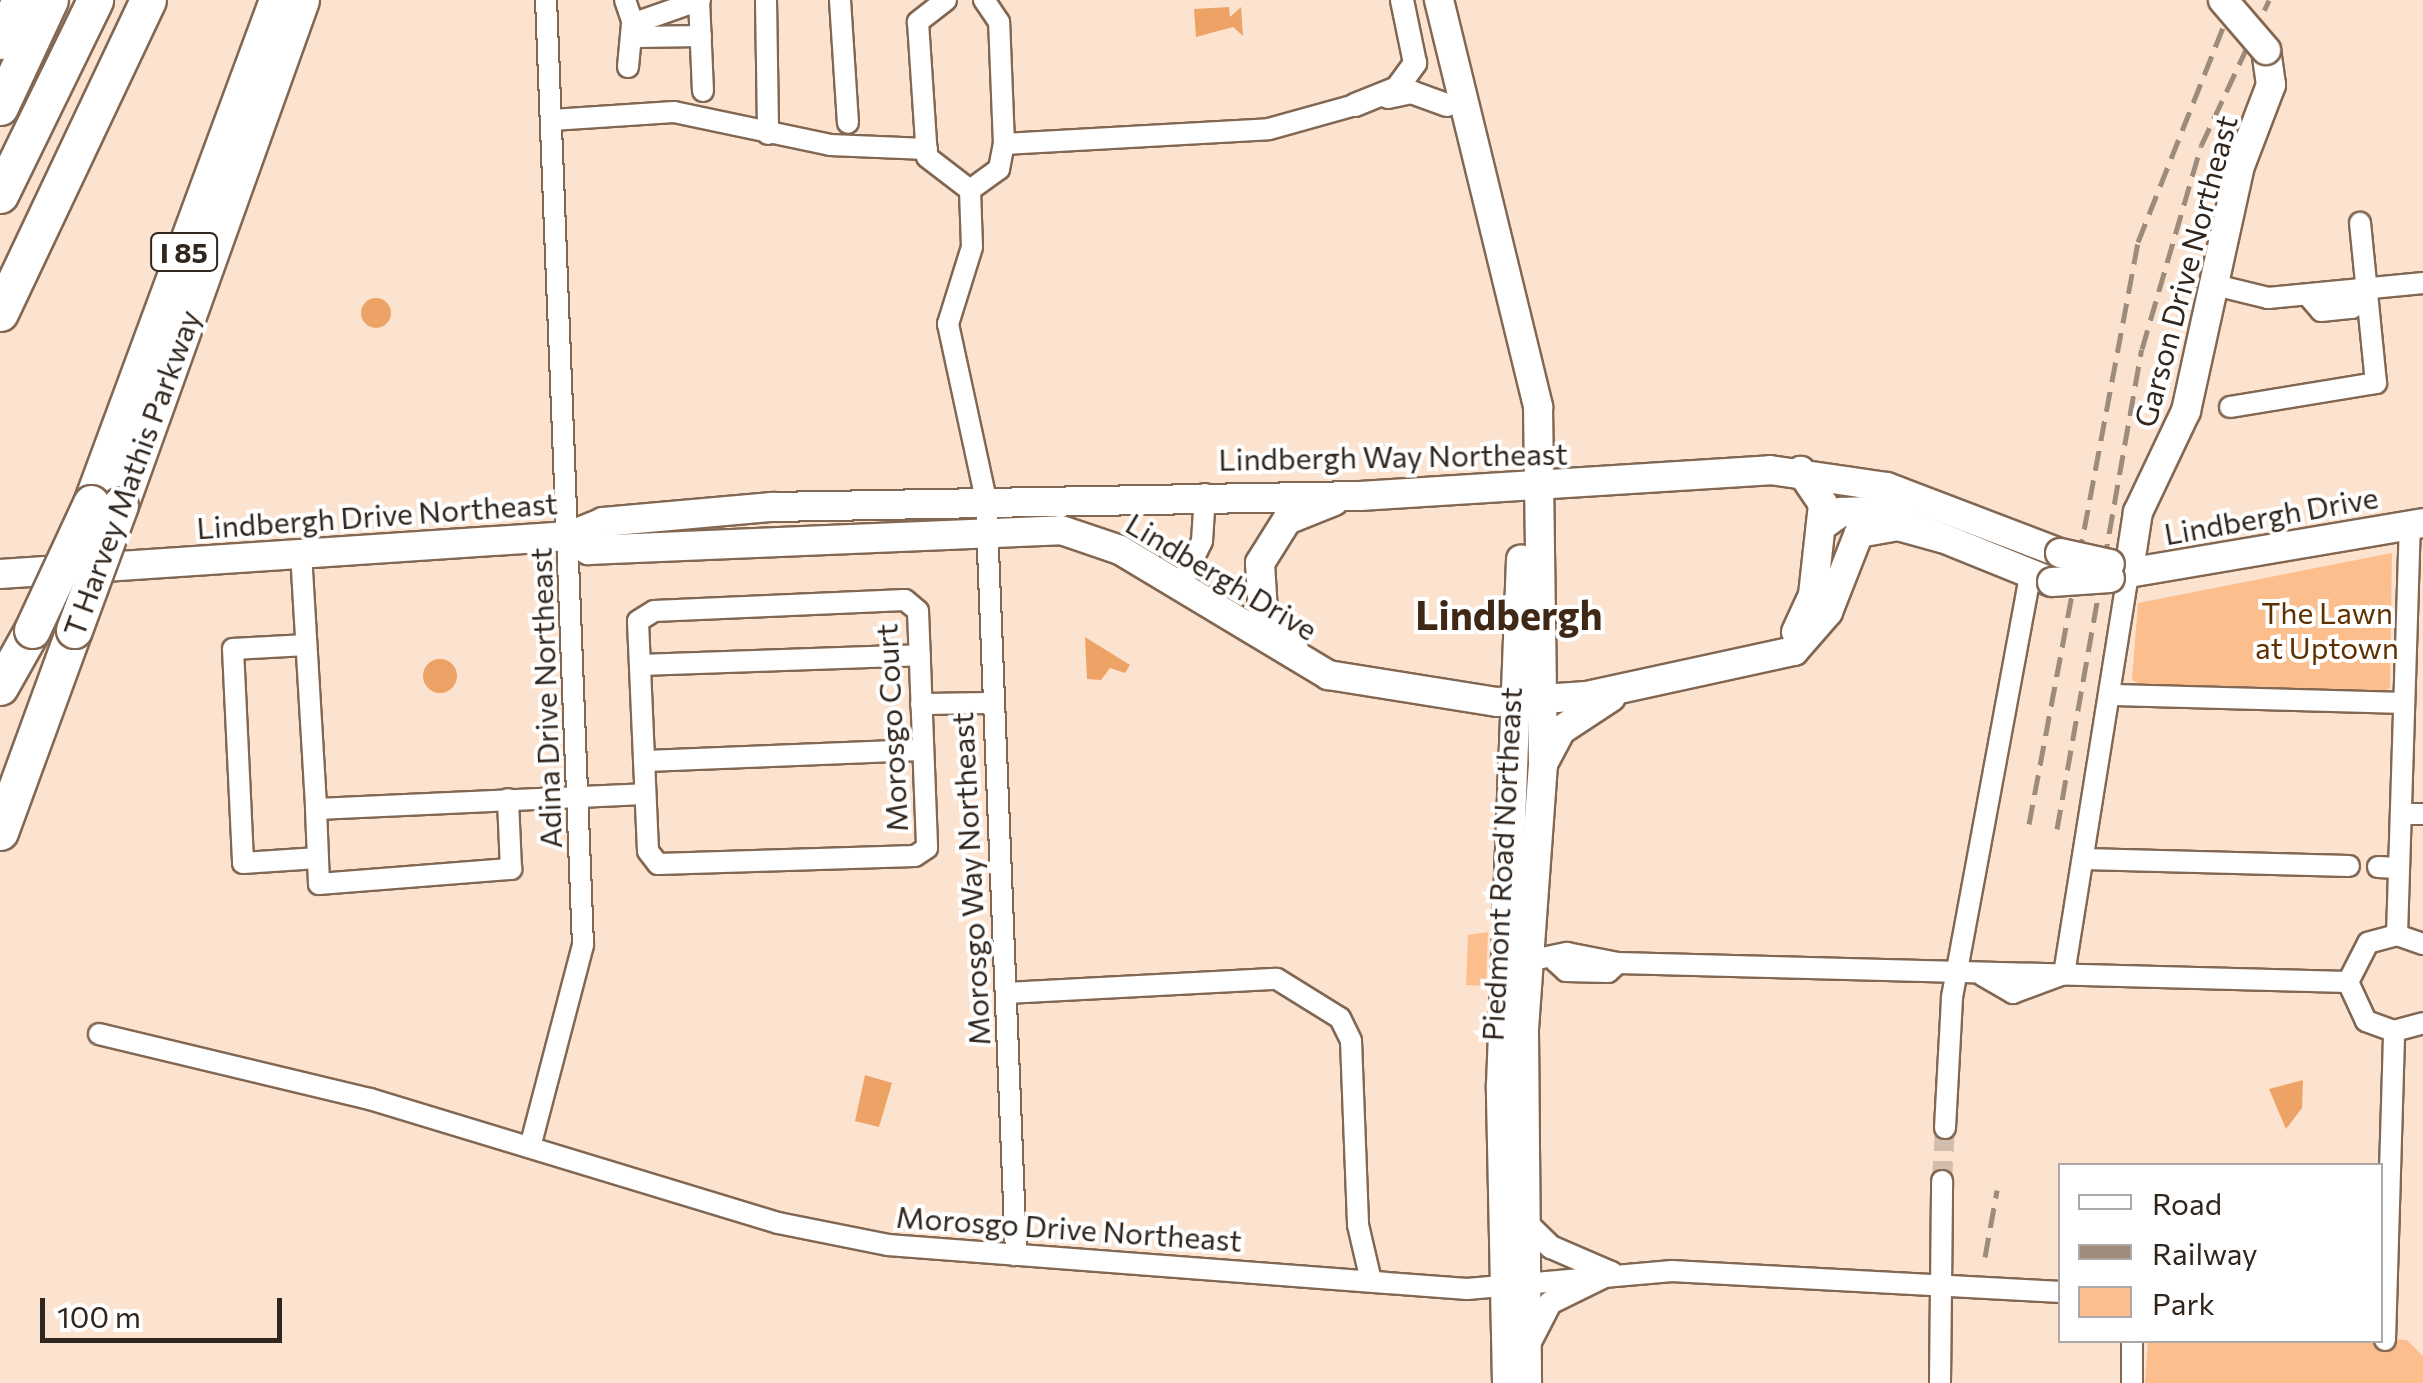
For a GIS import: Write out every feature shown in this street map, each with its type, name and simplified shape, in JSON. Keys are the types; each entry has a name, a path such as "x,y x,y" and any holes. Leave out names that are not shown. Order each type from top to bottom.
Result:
{"highway":[{"path":"0,41 20,0"},
{"path":"0,107 50,0"},
{"path":"0,195 95,0"},
{"path":"0,313 148,0"},
{"name":"I 85","path":"0,687 106,504 277,0"},
{"name":"T Harvey Mathis Parkway","path":"0,832 74,630 106,504 302,0"}],"main road":[{"name":"Piedmont Road Northeast","path":"1419,0 1514,358 1533,487"},
{"name":"Piedmont Road Northeast","path":"1439,0 1532,354 1530,700 1516,1283 1527,1352 1527,1383"},
{"name":"Garson Drive Northeast","path":"2116,570 2138,512 2186,411 2211,284 2271,86 2266,50 2223,0"},
{"name":"Lindbergh Way Northeast","path":"986,500 1198,494 1360,496 1802,471"},
{"name":"Lindbergh Drive","path":"1802,471 1887,486 2060,553 2116,570"},
{"path":"1774,658 1810,610 1822,526 1822,497 1802,471"},
{"path":"1328,675 1270,626 1260,563 1287,520 1360,496"},
{"name":"Lindbergh Drive Northeast","path":"3,570 569,536 604,522 753,509 986,500"},
{"name":"Lindbergh Drive","path":"1822,526 1862,510 2041,580 2416,524"},
{"name":"Lindbergh Drive","path":"569,536 588,550 987,530 1060,530 1120,550 1328,675 1415,695 1530,700 1628,689 1774,658 1808,640 1828,612 1859,533 1898,526 1940,538"},
{"path":"1543,764 1562,730 1628,689"},
{"name":"Piedmont Road Northeast","path":"1506,1383 1526,1223 1542,961 1543,764 1530,700"}],"street":[{"name":"Adina Drive Northeast","path":"530,1147 578,982 578,796 546,0"},
{"path":"625,0 638,37 701,36"},
{"path":"632,24 700,0 703,91"},
{"path":"766,0 768,134"},
{"path":"840,0 848,123"},
{"path":"946,0 918,22 927,149 948,182 970,190 1000,169 1004,144 1000,22 984,0"},
{"path":"1355,105 1397,88 1416,63 1402,0"},
{"path":"628,67 632,24"},
{"path":"1004,144 1269,129 1411,92 1447,105"},
{"path":"552,120 674,112 768,134 927,149"},
{"name":"Morosgo Way Northeast","path":"970,190 972,247 948,324 986,500 1016,1255"},
{"path":"2230,407 2376,383 2362,293 2360,224"},
{"path":"2211,284 2309,297 2321,311 2352,308 2362,293 2423,283"},
{"path":"1173,584 1190,542 1198,494"},
{"path":"2397,935 2404,703 2416,524"},
{"path":"301,553 319,884 511,869 508,799"},
{"path":"2064,974 2115,695 2116,570"},
{"path":"1945,1128 1956,973 2041,580"},
{"name":"Morosgo Court","path":"904,600 918,611 920,656 927,848 916,856 658,864 648,852 638,621 654,611 904,600"},
{"path":"306,645 233,649 243,863 318,858"},
{"path":"640,665 920,656"},
{"path":"2115,695 2404,703"},
{"path":"922,704 992,702"},
{"path":"644,761 923,750"},
{"path":"316,809 646,794"},
{"path":"2401,814 2423,814"},
{"path":"2084,859 2349,866"},
{"path":"2378,868 2400,868"},
{"path":"2423,944 2397,935 2358,954 2348,982 2366,1021 2394,1031 2423,1023"},
{"path":"1542,961 1566,971 1608,972 1618,963 2348,982"},
{"path":"1006,993 1276,979 1340,1018 1351,1041 1358,1225 1371,1282"},
{"path":"2385,1340 2394,1031"},
{"name":"Morosgo Drive Northeast","path":"100,1034 530,1147 829,1236 1016,1255 1371,1282 1516,1283 1611,1274 1938,1282 2058,1292"},
{"path":"1940,1383 1942,1180"},
{"path":"1526,1223 1552,1247 1611,1274"},
{"path":"1527,1352 1550,1303 1611,1274"},
{"path":"2132,1343 2132,1383"}],"green space":[{"name":"The Lawn at Uptown","path":"2392,553 2390,688 2374,695 2148,688 2132,680 2138,603"},
{"path":"1488,932 1486,986 1466,985 1468,935"},
{"path":"2383,1338 2407,1340 2423,1356 2423,1383 2145,1383 2148,1343 2383,1343"}],"shaded area":[{"path":"1229,7 1230,17 1241,7 1243,36 1233,27 1196,37 1194,9"},
{"path":"376,298 387,302 391,313 387,324 376,328 365,324 361,313 365,302"},
{"path":"1085,637 1130,665 1125,673 1110,668 1101,680 1087,679"},
{"path":"440,659 452,664 457,676 452,688 440,693 428,688 423,676 428,664"},
{"path":"865,1075 892,1083 879,1127 855,1121"},
{"path":"2303,1080 2302,1108 2286,1129 2269,1089"}],"tunnel":[{"path":"1942,1181 1945,1128"}],"railway":[{"path":"2029,824 2138,242 2234,0"},
{"path":"2057,829 2142,349 2201,146 2269,0"},
{"path":"1985,1257 1997,1190"}],"district":[{"name":"Lindbergh","path":"1509,614"}]}
